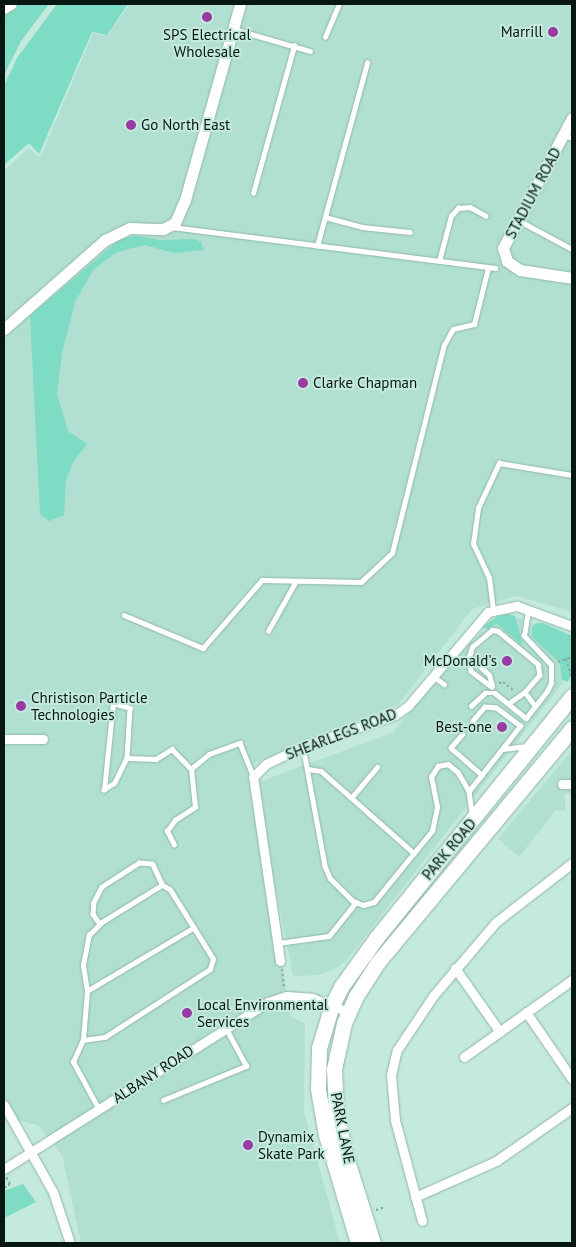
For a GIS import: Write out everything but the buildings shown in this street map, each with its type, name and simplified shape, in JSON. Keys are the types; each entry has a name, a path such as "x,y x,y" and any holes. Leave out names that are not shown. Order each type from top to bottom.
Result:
{"highway":[{"name":"PARK ROAD","path":"332,1006 341,987 377,937 536,745 572,696"},
{"name":"PARK ROAD","path":"349,1012 378,962 572,728"},
{"name":"PARK LANE","path":"332,1006 319,1048 318,1089 326,1135 358,1243"},
{"name":"PARK LANE","path":"349,1012 336,1051 336,1110 346,1154 373,1243"}],"street":[{"path":"4,9 12,4"},
{"path":"4,328 105,240 130,228 169,227 180,216 240,4"},
{"name":"STADIUM ROAD","path":"572,118 568,136 503,248 507,261 520,270 572,278"},
{"path":"493,610 518,606 572,626"},
{"name":"SHEARLEGS ROAD","path":"253,777 266,764 303,746 395,715 408,706 476,624 493,610"},
{"path":"4,739 42,738"},
{"path":"253,777 280,961"},
{"path":"562,784 572,784"},
{"path":"422,1221 394,1120 391,1075 404,1037 456,968 514,906 572,863"},
{"path":"456,968 500,1032"},
{"path":"464,1057 572,980"},
{"name":"ALBANY ROAD","path":"4,1169 268,1002 286,996 312,998 349,1012"},
{"path":"526,1012 572,1079"},
{"path":"4,1105 53,1192 70,1243"},
{"path":"415,1197 496,1161 572,1108"}],"lane":[{"path":"325,37 339,4"},
{"path":"233,29 310,51"},
{"path":"253,193 294,46"},
{"path":"317,246 367,63"},
{"path":"439,261 451,216 458,208 470,207 486,216"},
{"path":"324,217 362,227 410,232"},
{"path":"519,220 572,249"},
{"path":"169,227 495,268"},
{"path":"124,615 202,648 262,580 361,582 392,553 444,345 452,329 474,324 488,268"},
{"path":"493,610 489,578 473,544 478,508 499,463 572,475"},
{"path":"268,631 296,581"},
{"path":"469,657 489,675 495,693 526,718 551,682 551,665 524,636 528,609"},
{"path":"492,686 471,671 469,657 485,633 498,631 540,669 540,675 525,692 509,703"},
{"path":"433,676 444,684"},
{"path":"525,692 535,706"},
{"path":"471,706 486,693 495,693"},
{"path":"113,703 130,708 127,758 115,783 104,790 113,703"},
{"path":"469,790 520,726 491,707 485,707 473,721"},
{"path":"462,734 450,748 482,775"},
{"path":"191,769 209,754 240,743 253,777"},
{"path":"503,749 536,745"},
{"path":"303,746 325,866 330,878 356,902 363,905 374,902 432,831 437,815 432,772 443,764 454,767 469,790 473,804 471,822"},
{"path":"127,758 156,759 172,749 191,769 195,808 175,820 167,831 174,845"},
{"path":"352,797 377,766"},
{"path":"308,769 321,771 414,853"},
{"path":"83,1040 104,1036 210,969 213,959 170,890 162,885 152,864 139,863 102,887 94,902 93,914 100,924"},
{"path":"99,1110 74,1062 83,1040 87,991 83,965 89,935 100,924 162,885"},
{"path":"278,943 329,936 356,902"},
{"path":"87,991 193,928"},
{"path":"163,1100 246,1066 226,1028"}],"path":[{"path":"551,665 572,657"},
{"path":"566,659 572,678"},
{"path":"492,686 503,682 517,691"},
{"path":"280,961 286,996"},
{"path":"4,1174 10,1184 4,1188"},
{"path":"372,1212 386,1207"}],"shaded area":[{"path":"130,4 572,4 572,612 517,596 472,609 398,705 253,764 256,783 392,733 461,652 494,621 512,615 572,641 572,664 562,684 346,961 335,969 318,975 293,976 258,799 290,1016 305,1024 304,1112 340,1243 81,1243 62,1155 38,1125 4,1117 4,171 29,148 40,158 93,33 107,36"},
{"path":"572,750 572,793 565,793 565,811 555,811 519,857 498,839"}],"green space":[{"path":"4,4 49,4 21,41 4,75"},
{"path":"57,4 128,4 107,35 92,32 39,154 29,143 4,165 4,86 17,58"},
{"path":"137,236 160,240 195,239 201,242 204,250 174,253 145,245 117,252 93,270 75,302 62,353 57,394 68,431 87,444 73,462 66,480 64,515 49,521 40,514 30,316 120,239"},
{"path":"508,614 515,616 523,646 497,624 487,629 482,627 496,617"},
{"path":"536,623 543,623 572,636 572,674 568,682 562,680 560,663 532,637 532,628"},
{"path":"23,1184 36,1202 4,1218 4,1191"}],"place":[{"name":"SPS Electrical Wholesale","path":"207,17"},
{"name":"Marrill","path":"553,32"},
{"name":"Go North East","path":"131,125"},
{"name":"Clarke Chapman","path":"303,383"},
{"name":"McDonald's","path":"507,661"},
{"name":"Christison Particle Technologies","path":"21,706"},
{"name":"Best-one","path":"502,727"},
{"name":"Local Environmental Services","path":"187,1013"},
{"name":"Dynamix Skate Park","path":"248,1145"}]}
